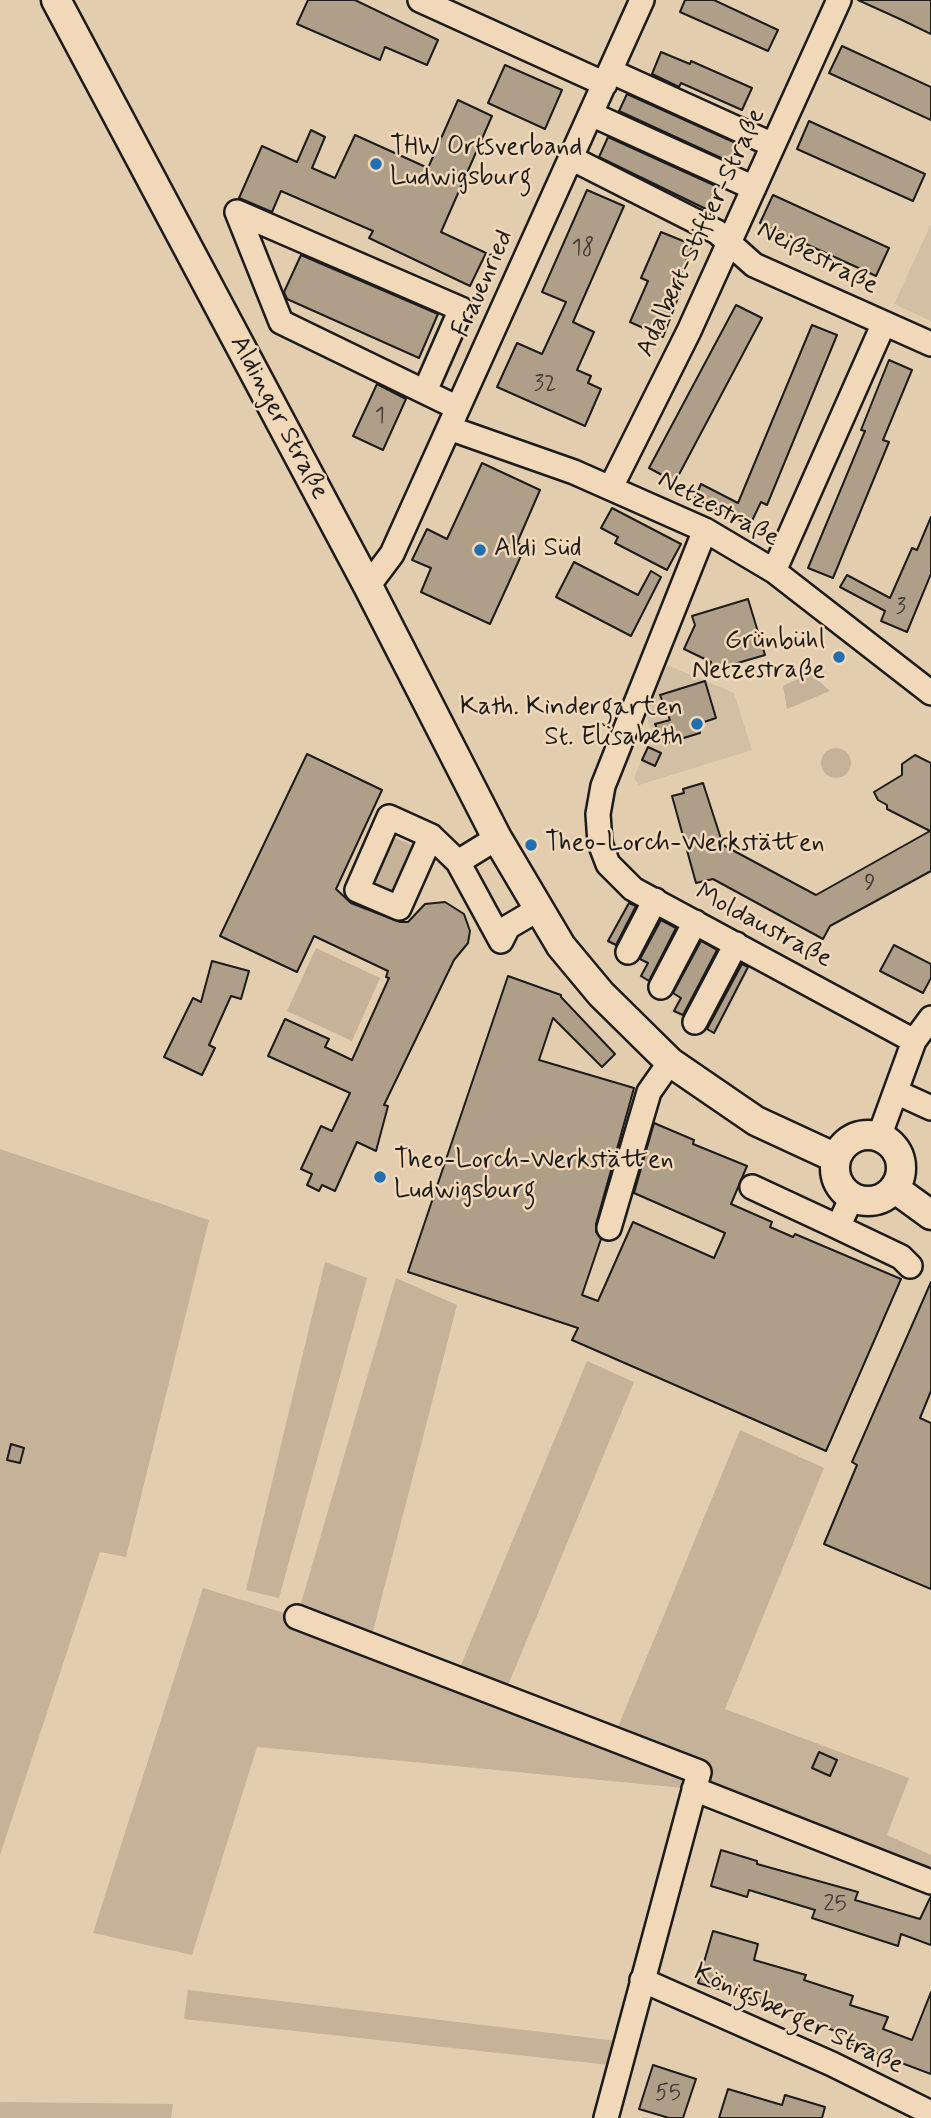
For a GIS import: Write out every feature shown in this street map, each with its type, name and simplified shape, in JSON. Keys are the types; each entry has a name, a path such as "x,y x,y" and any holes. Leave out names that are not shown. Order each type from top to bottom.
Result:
{"main road":[{"name":"Aldinger Straße","path":"56,0 368,586 497,838 537,910 561,946 594,986 670,1062 756,1121 836,1158"},
{"path":"869,1135 879,1137 895,1150 899,1159 901,1169 894,1188 875,1200 852,1197 845,1192 836,1176 836,1158 848,1141 869,1135"},
{"path":"894,1188 931,1215"}],"street":[{"path":"420,0 773,145"},
{"name":"Frauenried","path":"368,586 391,554 642,0"},
{"name":"Adalbert-Stifter-Straße","path":"611,487 690,331 839,0"},
{"path":"591,114 754,188"},
{"name":"Neißestraße","path":"571,158 717,232 754,265 931,344"},
{"name":"Netzestraße","path":"425,391 461,309 236,212 281,322 425,391 454,418 705,530 774,570 928,684"},
{"path":"774,570 884,323"},
{"name":"Moldaustraße","path":"705,530 603,786 597,814 600,843 608,864 633,889 914,1041"},
{"path":"431,836 458,862 501,941 508,927 537,910"},
{"path":"458,862 497,838"},
{"path":"628,952 655,901"},
{"path":"661,987 695,922"},
{"path":"695,1022 736,944"},
{"path":"879,1137 914,1041 931,1018"},
{"path":"609,1228 649,1092 670,1062"},
{"path":"896,1092 931,1108"},
{"path":"752,1187 901,1257 910,1266"},
{"path":"838,1227 852,1197"},
{"path":"297,1617 699,1772 606,2118"},
{"path":"694,1789 931,1882"},
{"name":"Königsberger Straße","path":"642,1980 832,2064 931,2113"}],"shaded area":[{"path":"931,224 931,321 894,304"},
{"name":"Kath. Kindergarten St. Elisabeth","path":"667,665 734,693 752,750 639,785 634,778 652,733 646,715"},
{"path":"810,673 830,691 787,709 783,686"},
{"path":"836,748 847,752 851,763 847,774 836,778 825,774 821,763 825,752"},
{"path":"391,836 418,848 395,898 368,886"},
{"path":"629,898 752,963 715,1035 671,1012 678,998 639,977 646,963 606,942"},
{"path":"316,948 380,978 352,1041 287,1011"},
{"path":"0,1149 209,1220 126,1557 100,1552 0,1855"},
{"path":"325,1262 367,1278 279,1598 246,1590"},
{"path":"396,1278 457,1305 370,1643 456,1677 587,1361 634,1382 504,1695 613,1739 740,1430 824,1468 725,1709 909,1778 887,1835 931,1855 931,1882 694,1789 257,1747 192,1955 93,1933 203,1588 297,1617"},
{"path":"188,1990 626,2042 619,2066 184,2019"},
{"path":"0,2102 173,2104 171,2118 0,2118"}],"building":[{"path":"308,0 355,0 438,40 427,65 385,47 380,60 297,24"},
{"path":"685,0 714,0 778,30 768,51 680,12"},
{"path":"858,0 931,0 931,34 902,20"},
{"path":"842,46 931,87 931,120 829,73"},
{"path":"661,52 690,64 691,61 752,88 742,110 681,83 679,87 652,74"},
{"path":"505,65 562,90 545,129 488,103"},
{"path":"627,94 738,144 730,162 619,111"},
{"path":"458,100 492,116 441,232 486,253 470,286 369,238 373,231 281,191 272,212 239,198 262,146 297,162 311,130 325,137 312,168 335,178 355,135 428,168"},
{"path":"809,121 925,174 913,201 797,149"},
{"path":"608,137 718,187 708,210 599,157"},
{"path":"587,190 624,206 573,322 594,332 577,370 591,376 588,383 601,389 585,426 497,387 517,343 542,354 566,302 542,292"},
{"path":"773,195 889,248 876,276 760,223"},
{"path":"661,232 693,245 677,282 683,285 663,337 630,322 648,281 641,278"},
{"path":"301,255 438,314 419,358 287,299 284,292"},
{"path":"736,305 762,318 675,482 649,468"},
{"path":"812,325 837,335 767,505 761,502 750,525 695,498 701,484 738,503"},
{"path":"889,360 912,370 883,440 889,442 833,578 808,568 865,431 861,430"},
{"path":"377,384 406,399 383,450 353,436"},
{"path":"482,463 540,490 517,543 525,547 490,624 421,592 431,568 412,560 427,529 447,539"},
{"path":"612,508 681,544 667,570 615,543 618,537 601,528"},
{"path":"931,517 931,574 907,632 881,621 885,611 840,587 847,575 890,598 912,548 917,550"},
{"path":"574,562 638,595 651,571 661,577 631,636 556,597"},
{"path":"748,599 765,655 707,672 711,662 684,649 695,625 692,616"},
{"path":"705,681 716,718 698,724 700,733 664,744 655,724 670,720 660,695"},
{"path":"648,747 661,753 655,766 642,760"},
{"path":"307,754 382,790 336,889 351,903 400,922 408,922 425,904 445,902 464,914 470,931 468,943 454,960 384,1105 388,1106 376,1151 357,1142 335,1191 322,1185 319,1191 307,1185 312,1174 301,1169 321,1126 332,1131 350,1093 268,1056 285,1019 329,1039 325,1047 352,1060 389,978 386,977 388,971 314,936 297,972 220,936"},
{"path":"915,755 931,763 931,871 830,926 823,939 713,879 696,883 672,796 684,793 683,789 703,783 723,845 816,895 930,831 887,809 887,805 878,800 874,792 902,775 902,764"},
{"path":"629,903 636,906 616,945 608,941"},
{"path":"661,920 676,928 649,981 641,976 648,963 640,959"},
{"path":"701,941 717,950 683,1015 674,1011 681,998 673,993"},
{"path":"894,945 931,964 931,978 923,993 880,971"},
{"path":"212,961 249,971 241,999 231,996 209,1045 215,1048 202,1075 164,1057 193,998 201,1002"},
{"path":"742,964 748,967 714,1033 707,1029"},
{"path":"508,976 561,995 615,1054 602,1067 553,1018 539,1060 634,1088 596,1224 596,1232 601,1239 582,1295 598,1301 633,1222 714,1258 725,1233 634,1193 654,1123 694,1140 693,1144 747,1166 731,1204 772,1222 770,1227 793,1237 795,1234 901,1279 826,1451 572,1340 578,1328 408,1272"},
{"path":"931,1282 931,1391 920,1418 931,1423 931,1589 824,1544 857,1465 852,1462"},
{"path":"11,1444 24,1448 20,1463 7,1460"},
{"path":"819,1752 837,1760 830,1776 812,1768"},
{"path":"721,1850 757,1861 757,1864 858,1892 855,1900 920,1919 931,1896 931,1945 901,1934 898,1946 812,1918 815,1910 749,1890 747,1897 711,1886"},
{"path":"713,1931 758,1944 754,1960 806,1975 804,1980 853,1996 850,2005 888,2017 883,2029 912,2040 931,1992 931,2074 851,2044 854,2037 802,2020 804,2014 698,1983"},
{"path":"653,2065 696,2079 683,2118 669,2118 639,2109"},
{"path":"728,2089 782,2105 785,2095 825,2107 822,2118 719,2118"}],"place":[{"name":"THW Ortsverband Ludwigsburg","path":"376,164"},
{"name":"Aldi Süd","path":"480,550"},
{"name":"Grünbühl Netzestraße","path":"839,657"},
{"name":"Kath. Kindergarten St. Elisabeth","path":"697,724"},
{"name":"Theo-Lorch-Werkstätten","path":"531,845"},
{"name":"Theo-Lorch-Werkstätten Ludwigsburg","path":"380,1177"}]}
